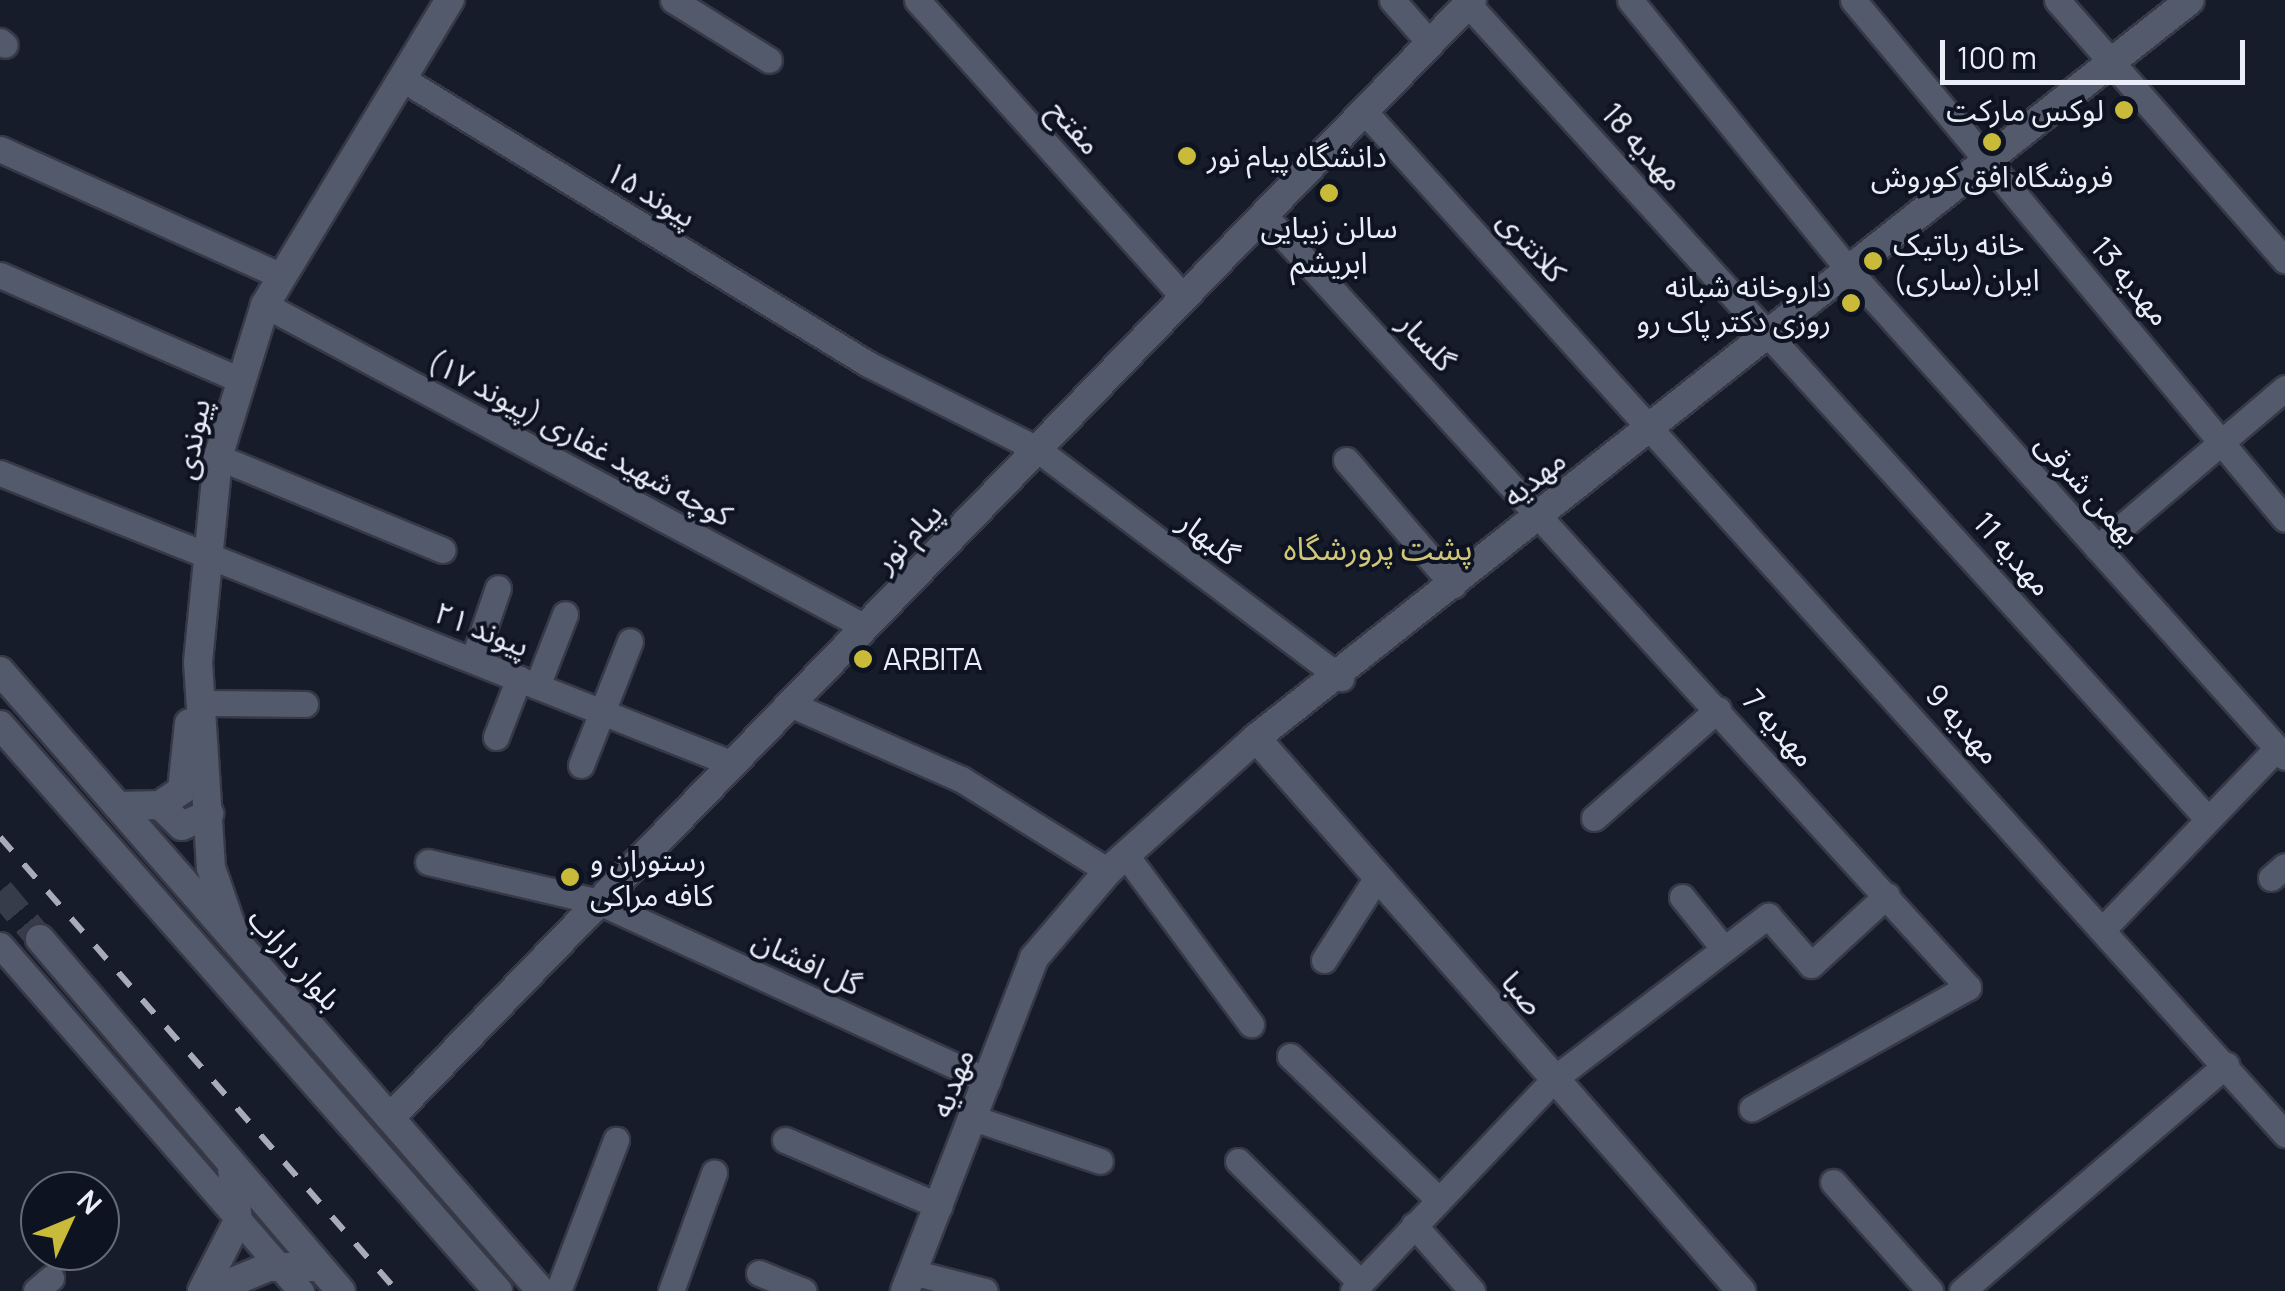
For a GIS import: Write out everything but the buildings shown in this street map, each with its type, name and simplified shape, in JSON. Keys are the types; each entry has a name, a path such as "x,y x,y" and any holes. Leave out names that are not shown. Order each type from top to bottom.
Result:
{"street":[{"name":"پیوندی","path":"238,942 213,880 204,703 198,662 218,457 238,379 265,305 450,0"},
{"path":"672,0 770,60"},
{"path":"1392,0 1430,43"},
{"name":"بهمن شرقی","path":"1630,0 1851,274 2281,752"},
{"name":"مهدیه 13","path":"1854,0 2285,518"},
{"path":"2057,0 2285,260"},
{"name":"مهدیه","path":"908,1281 1034,958 1116,862 1256,738 1341,678 1652,425 1851,274 2190,0"},
{"name":"پیام نور","path":"390,1118 1470,2"},
{"name":"مهدیه 18","path":"1470,2 1771,334"},
{"name":"مفتح","path":"927,3 1184,298"},
{"name":"پیوند ۱۵","path":"401,78 868,364 1037,449"},
{"name":"کلانتری","path":"1364,111 1652,425"},
{"path":"0,149 281,276"},
{"name":"گلسار","path":"1264,214 1542,514"},
{"path":"0,275 238,379"},
{"name":"کوچه شهید غفاری (پیوند ۱۷)","path":"265,305 866,627"},
{"name":"مهدیه 11","path":"1771,334 2206,817"},
{"path":"2097,548 2285,388"},
{"name":"مهدیه 9","path":"1652,425 2285,1134"},
{"name":"گلبهار","path":"1037,449 1341,678"},
{"path":"218,457 442,550"},
{"path":"1346,460 1453,585"},
{"name":"پیوند ۲۱","path":"0,472 733,764"},
{"name":"مهدیه 7","path":"1542,514 1968,988 1752,1108"},
{"path":"474,660 498,588"},
{"path":"496,737 564,614"},
{"path":"581,765 630,641"},
{"path":"118,806 160,805 187,780 198,662"},
{"name":"بلوار داراب","path":"0,671 541,1291"},
{"path":"204,703 305,704"},
{"path":"790,704 961,778 1116,862 1251,1024"},
{"path":"1594,818 1718,709"},
{"path":"0,725 498,1291"},
{"name":"صبا","path":"1256,738 1741,1291"},
{"path":"2103,928 2206,817 2281,752"},
{"path":"160,805 182,826 210,814"},
{"name":"گل افشان","path":"428,862 599,902 988,1081"},
{"path":"1324,960 1378,876"},
{"path":"1238,1161 1357,1287 1437,1198 1555,1078 1768,916 1811,964 1887,895"},
{"path":"1682,898 1724,950"},
{"path":"40,938 232,1168 341,1291"},
{"path":"0,945 301,1291"},
{"path":"1290,1056 1437,1198"},
{"path":"1962,1291 2226,1066"},
{"path":"973,1118 1100,1161"},
{"path":"558,1291 616,1140"},
{"path":"784,1140 938,1206"},
{"path":"202,1291 238,1221 232,1168"},
{"path":"670,1291 714,1173"},
{"path":"1833,1182 1930,1291"},
{"path":"1414,1225 1472,1291"},
{"path":"212,1291 279,1265 318,1267"},
{"path":"760,1274 803,1291"},
{"path":"908,1281 985,1291"}],"tunnel":[{"path":"0,891 40,939"}],"railway":[{"path":"0,837 397,1291"}],"place":[{"name":"لوکس مارکت","path":"2124,110"},
{"name":"فروشگاه افق کوروش","path":"1992,142"},
{"name":"دانشگاه پیام نور","path":"1187,156"},
{"name":"سالن زیبایی ابریشم","path":"1329,193"},
{"name":"خانه رباتیک ایران(ساری)","path":"1873,261"},
{"name":"داروخانه شبانه روزی دکتر پاک رو","path":"1851,303"},
{"name":"ARBITA","path":"863,659"},
{"name":"رستوران و کافه مراکی","path":"570,877"}],"district":[{"name":"پشت پرورشگاه","path":"1378,548"}]}
